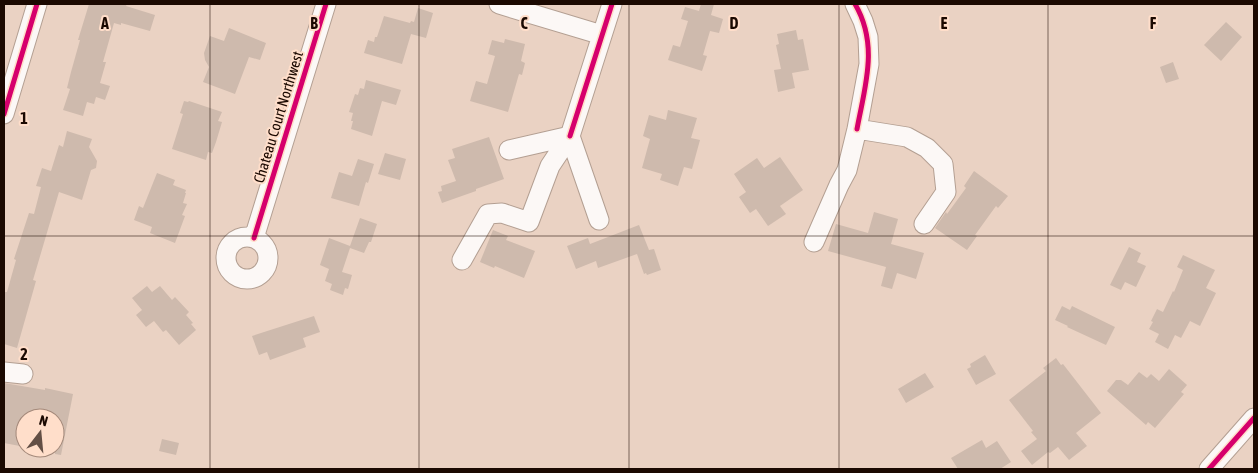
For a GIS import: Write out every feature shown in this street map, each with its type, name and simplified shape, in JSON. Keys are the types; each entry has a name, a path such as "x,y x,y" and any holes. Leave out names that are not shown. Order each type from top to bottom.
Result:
{"street":[{"path":"4,114 37,4"},
{"name":"Chateau Court Northwest","path":"254,238 326,4"},
{"path":"499,4 602,35"},
{"path":"462,260 488,214 502,213 529,222 550,166 570,136 612,4"},
{"path":"814,242 847,170 869,64 868,37 855,4"},
{"path":"857,129 907,137 927,148 943,164 946,192 924,224"},
{"path":"509,150 570,136"},
{"path":"570,136 599,220"},
{"path":"4,372 23,374"},
{"path":"1209,469 1254,418"}],"building":[{"path":"89,4 127,4 126,6 155,15 150,31 121,23 121,25 114,23 103,62 106,62 100,83 110,86 105,100 96,97 94,104 87,102 83,116 63,110 70,89 67,88 80,40 78,40"},
{"path":"701,4 714,4 711,15 723,19 719,33 710,31 703,55 707,56 702,71 668,60 673,45 680,47 688,21 681,19 685,7 699,11"},
{"path":"418,8 433,13 426,38 411,34 402,64 364,53 368,40 374,42 375,37 377,37 384,16 410,23 411,21 414,22"},
{"path":"1226,22 1242,37 1221,61 1204,45"},
{"path":"229,28 266,43 260,60 249,57 235,94 203,82 209,67 204,53 210,36 224,41"},
{"path":"796,30 798,40 803,39 809,70 792,73 795,88 778,92 774,70 781,69 776,45 779,44 777,34"},
{"path":"505,39 525,44 521,61 525,63 522,75 519,74 508,112 470,101 476,81 487,84 495,56 488,54 492,40 504,43"},
{"path":"1173,62 1179,79 1166,83 1160,67"},
{"path":"366,80 401,90 396,105 382,101 372,136 351,129 353,113 349,112 355,94 358,95 360,88 364,89"},
{"path":"184,101 222,112 218,121 222,122 216,142 212,153 208,152 206,160 172,149 183,114 180,113"},
{"path":"668,110 697,118 691,138 700,140 692,169 684,167 678,186 660,180 662,174 642,168 650,139 643,136 649,115 666,120"},
{"path":"67,131 92,139 89,147 97,161 96,168 91,170 82,200 59,192 33,280 36,281 17,348 4,344 4,292 7,292 16,260 14,259 29,213 34,214 41,187 36,186 42,168 51,171 59,145 63,147"},
{"path":"489,137 504,179 442,203 438,192 442,191 441,186 456,181 448,160 455,158 452,149"},
{"path":"385,153 406,159 400,180 378,174"},
{"path":"780,157 803,190 780,206 786,214 768,226 756,209 750,213 739,197 746,192 734,174 757,158 764,168"},
{"path":"358,159 374,164 359,206 331,198 339,172 352,176"},
{"path":"974,171 1008,196 998,208 996,206 975,235 977,236 967,250 935,228 966,188 964,186"},
{"path":"157,173 175,180 173,185 186,190 183,203 187,204 182,215 185,216 175,243 150,233 152,227 134,220 139,206 143,208"},
{"path":"874,212 898,219 891,244 924,253 916,279 897,273 892,289 881,286 886,267 828,251 836,224 868,233"},
{"path":"360,218 377,224 371,242 369,242 364,253 350,248 342,272 352,275 348,289 345,288 343,295 330,290 332,284 325,281 329,269 320,265 329,238 350,246"},
{"path":"639,225 649,250 654,249 661,270 647,275 646,273 644,274 637,254 598,268 596,261 576,269 567,246 588,238 590,244"},
{"path":"493,230 508,236 506,240 535,251 524,278 480,262"},
{"path":"1129,247 1141,253 1137,262 1146,266 1136,287 1125,282 1121,290 1110,285"},
{"path":"1183,255 1215,270 1206,288 1216,293 1200,326 1190,321 1181,338 1175,335 1168,349 1155,342 1159,334 1149,329 1157,309 1163,312 1174,292 1183,270 1177,267"},
{"path":"147,286 152,292 160,286 172,300 175,297 189,312 186,315 196,330 179,345 166,330 163,332 154,321 146,327 136,315 142,310 132,298"},
{"path":"1062,306 1070,310 1072,306 1115,327 1106,345 1055,320"},
{"path":"314,316 320,332 303,338 306,347 270,360 267,352 259,355 252,336"},
{"path":"985,355 996,374 976,385 967,369 971,367 970,364"},
{"path":"1056,358 1061,365 1063,364 1101,413 1076,433 1087,446 1069,460 1058,447 1050,453 1048,452 1032,465 1021,451 1037,439 1009,400 1046,371 1043,368"},
{"path":"1169,369 1187,385 1181,392 1184,394 1155,428 1148,422 1146,425 1107,391 1116,380 1121,380 1128,385 1139,372 1147,378 1151,374 1159,381"},
{"path":"925,373 934,387 906,403 898,389"},
{"path":"4,383 45,390 45,388 73,394 65,435 65,408 15,408 15,445 4,443"},
{"path":"162,439 179,443 176,455 159,451"},
{"path":"982,440 986,448 997,441 1011,462 1000,469 958,469 951,458"}],"cycle path":[{"path":"4,114 37,4"},
{"path":"254,238 326,4"},
{"path":"570,136 612,4"},
{"path":"855,4 867,35 868,50 866,81 857,129"},
{"path":"1209,469 1254,418"}]}
